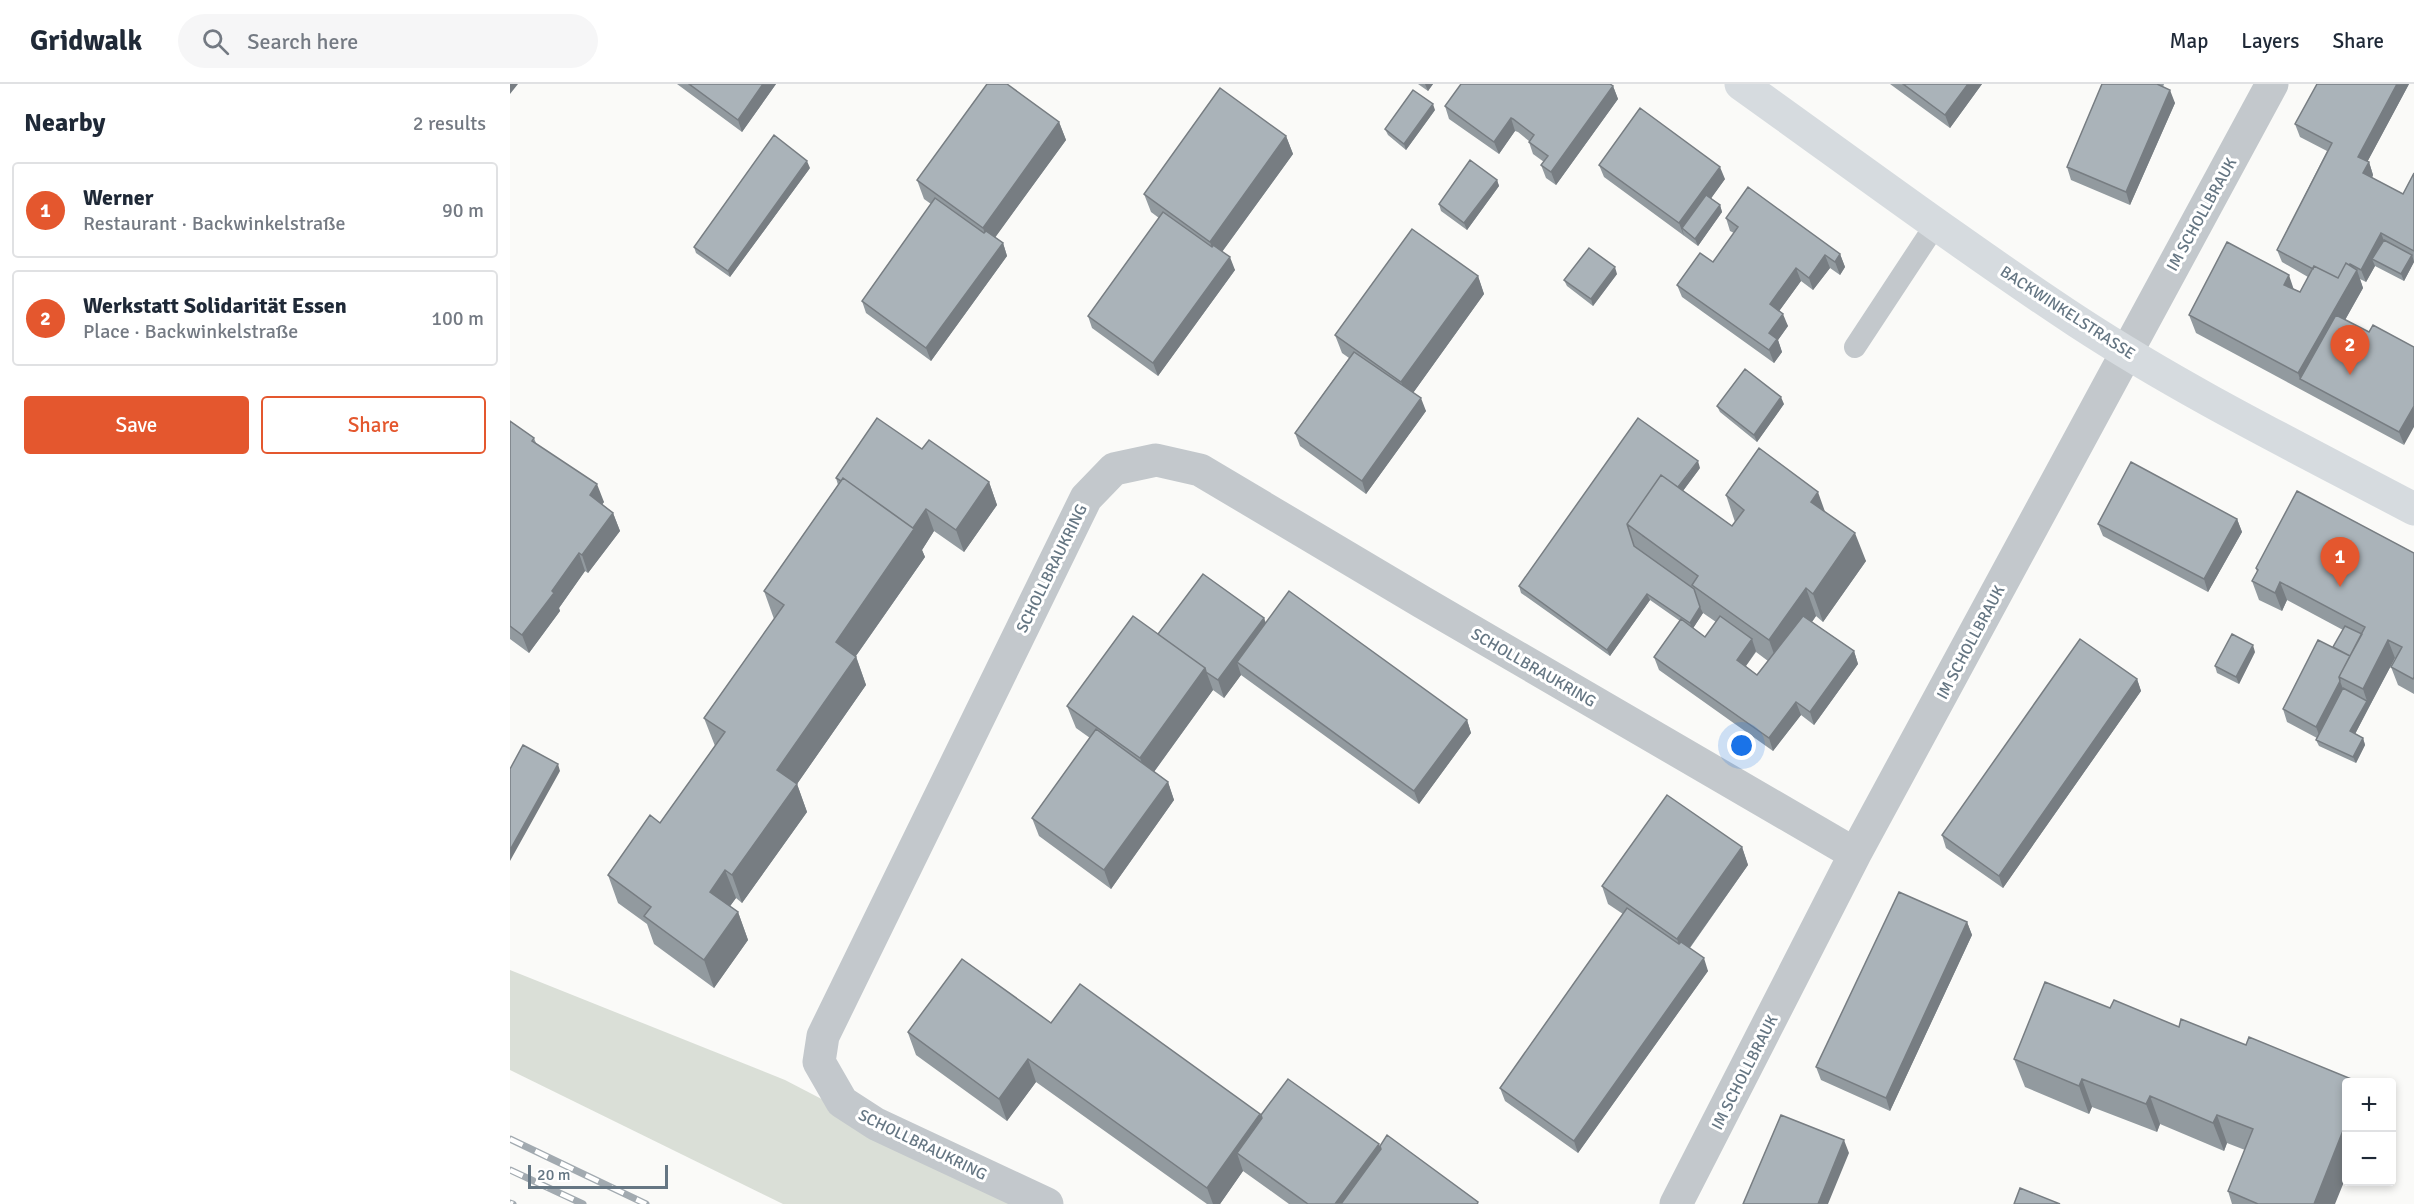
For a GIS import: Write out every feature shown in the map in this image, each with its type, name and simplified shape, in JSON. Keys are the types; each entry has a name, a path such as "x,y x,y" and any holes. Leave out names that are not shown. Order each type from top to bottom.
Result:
{"main road":[{"name":"BACKWINKELSTRASSE","path":"1741,84 1936,224 2079,322 2229,412 2414,509"}],"street":[{"name":"IM SCHOLLBRAUK","path":"1676,1204 1855,854 2272,84"},
{"name":"SCHOLLBRAUKRING","path":"1047,1204 867,1118 842,1102 819,1062 823,1036 1086,498 1114,470 1156,460 1200,470 1855,854"}],"lane":[{"path":"1855,347 1936,224"}],"shaded area":[{"path":"510,970 785,1080 1024,1204 783,1204 510,1070"}],"building":[{"path":"689,84 763,84 738,120"},
{"path":"987,84 1007,84 1059,122 983,228 917,180"},
{"path":"1461,84 1610,84 1613,86 1551,172 1541,165 1548,156 1529,142 1534,135 1513,119 1511,118 1494,142 1445,106"},
{"path":"1903,84 1968,84 1945,115"},
{"path":"2102,84 2157,84 2170,90 2126,192 2067,167"},
{"path":"2317,84 2397,84 2358,157 2369,162 2363,173 2403,194 2414,173 2414,251 2381,233 2361,270 2346,263 2338,278 2314,266 2313,269 2277,250 2332,143 2295,124"},
{"path":"1220,88 1286,136 1210,242 1144,194"},
{"path":"1413,90 1433,104 1404,144 1385,129"},
{"path":"1640,108 1720,167 1679,223 1599,165"},
{"path":"774,135 807,161 728,271 694,247"},
{"path":"1470,160 1497,180 1464,223 1439,204"},
{"path":"1748,187 1840,254 1835,262 1825,255 1809,278 1796,268 1770,304 1783,314 1769,333 1777,339 1769,350 1677,285 1700,253 1713,262 1738,227 1726,218"},
{"path":"1706,195 1720,205 1695,239 1682,228"},
{"path":"935,198 984,233 986,231 1003,243 926,348 862,301"},
{"path":"1163,212 1230,257 1153,363 1088,316"},
{"path":"1412,229 1478,276 1401,382 1335,335"},
{"path":"2384,240 2412,255 2401,274 2372,259"},
{"path":"2227,242 2289,275 2284,285 2300,292 2314,266 2338,278 2346,263 2357,270 2298,373 2189,315"},
{"path":"1589,248 1615,267 1591,299 1564,280"},
{"path":"2336,315 2369,332 2373,325 2414,347 2414,406 2399,432 2300,379"},
{"path":"1354,352 1421,398 1362,481 1295,433"},
{"path":"1745,369 1781,397 1754,435 1717,406"},
{"path":"877,418 922,449 929,440 989,482 956,530 926,509 913,528 843,478 841,481 836,478"},
{"path":"1638,418 1698,461 1678,487 1661,475 1627,524 1634,546 1694,589 1700,607 1690,623 1647,594 1607,650 1519,586"},
{"path":"510,421 534,438 532,441 597,484 590,495 613,513 582,555 579,553 552,591 554,593 522,635 510,626"},
{"path":"1759,448 1818,492 1811,502 1855,533 1813,594 1806,588 1769,640 1692,585 1698,576 1627,524 1661,475 1732,526 1744,510 1726,495"},
{"path":"2131,462 2237,519 2204,579 2098,524"},
{"path":"843,478 914,529 836,642 856,657 777,770 797,784 732,875 725,870 710,892 738,912 704,960 644,916 651,907 608,875 650,815 660,823 725,732 704,718 784,605 764,591"},
{"path":"2297,491 2414,553 2413,679 2391,667 2402,647 2388,640 2363,689 2339,677 2365,627 2280,582 2275,593 2252,581 2258,570 2256,568"},
{"path":"1203,574 1264,618 1218,680 1158,634"},
{"path":"1289,591 1467,720 1414,791 1237,662"},
{"path":"1133,616 1205,668 1140,758 1067,706"},
{"path":"1720,616 1752,639 1737,660 1757,675 1803,616 1854,651 1810,712 1796,702 1769,738 1654,657 1681,619 1705,637"},
{"path":"2345,626 2362,634 2350,656 2333,647"},
{"path":"2232,634 2253,645 2236,677 2215,666"},
{"path":"2080,639 2137,679 1999,876 1942,835"},
{"path":"2318,640 2350,656 2316,727 2283,709"},
{"path":"2343,688 2367,701 2350,731 2363,738 2353,757 2316,740"},
{"path":"1096,729 1168,782 1104,870 1032,818"},
{"path":"523,745 558,764 510,850 510,769"},
{"path":"1667,795 1742,847 1677,939 1602,886"},
{"path":"1899,892 1967,922 1886,1098 1816,1067"},
{"path":"1627,908 1679,944 1681,942 1704,958 1574,1141 1500,1088"},
{"path":"962,959 1051,1023 1080,984 1260,1114 1207,1188 1028,1059 999,1099 908,1032"},
{"path":"2045,982 2110,1008 2114,1000 2179,1027 2181,1019 2246,1045 2249,1037 2349,1078 2342,1078 2342,1133 2314,1204 2258,1204 2228,1191 2253,1129 2217,1115 2213,1123 2150,1096 2146,1104 2082,1079 2079,1086 2014,1059"},
{"path":"1288,1079 1379,1144 1335,1204 1308,1204 1237,1153 1262,1118 1261,1115"},
{"path":"1781,1115 1844,1140 1818,1204 1743,1204"},
{"path":"1387,1135 1478,1202 1477,1204 1341,1204 1381,1149 1380,1146"},
{"path":"2020,1188 2060,1204 2014,1204"}],"railway":[{"path":"510,1139 646,1204"},
{"path":"510,1170 583,1204"}],"place":[{"name":"Werkstatt Solidarität Essen","path":"2350,375"},
{"name":"Werner","path":"2340,587"}]}
